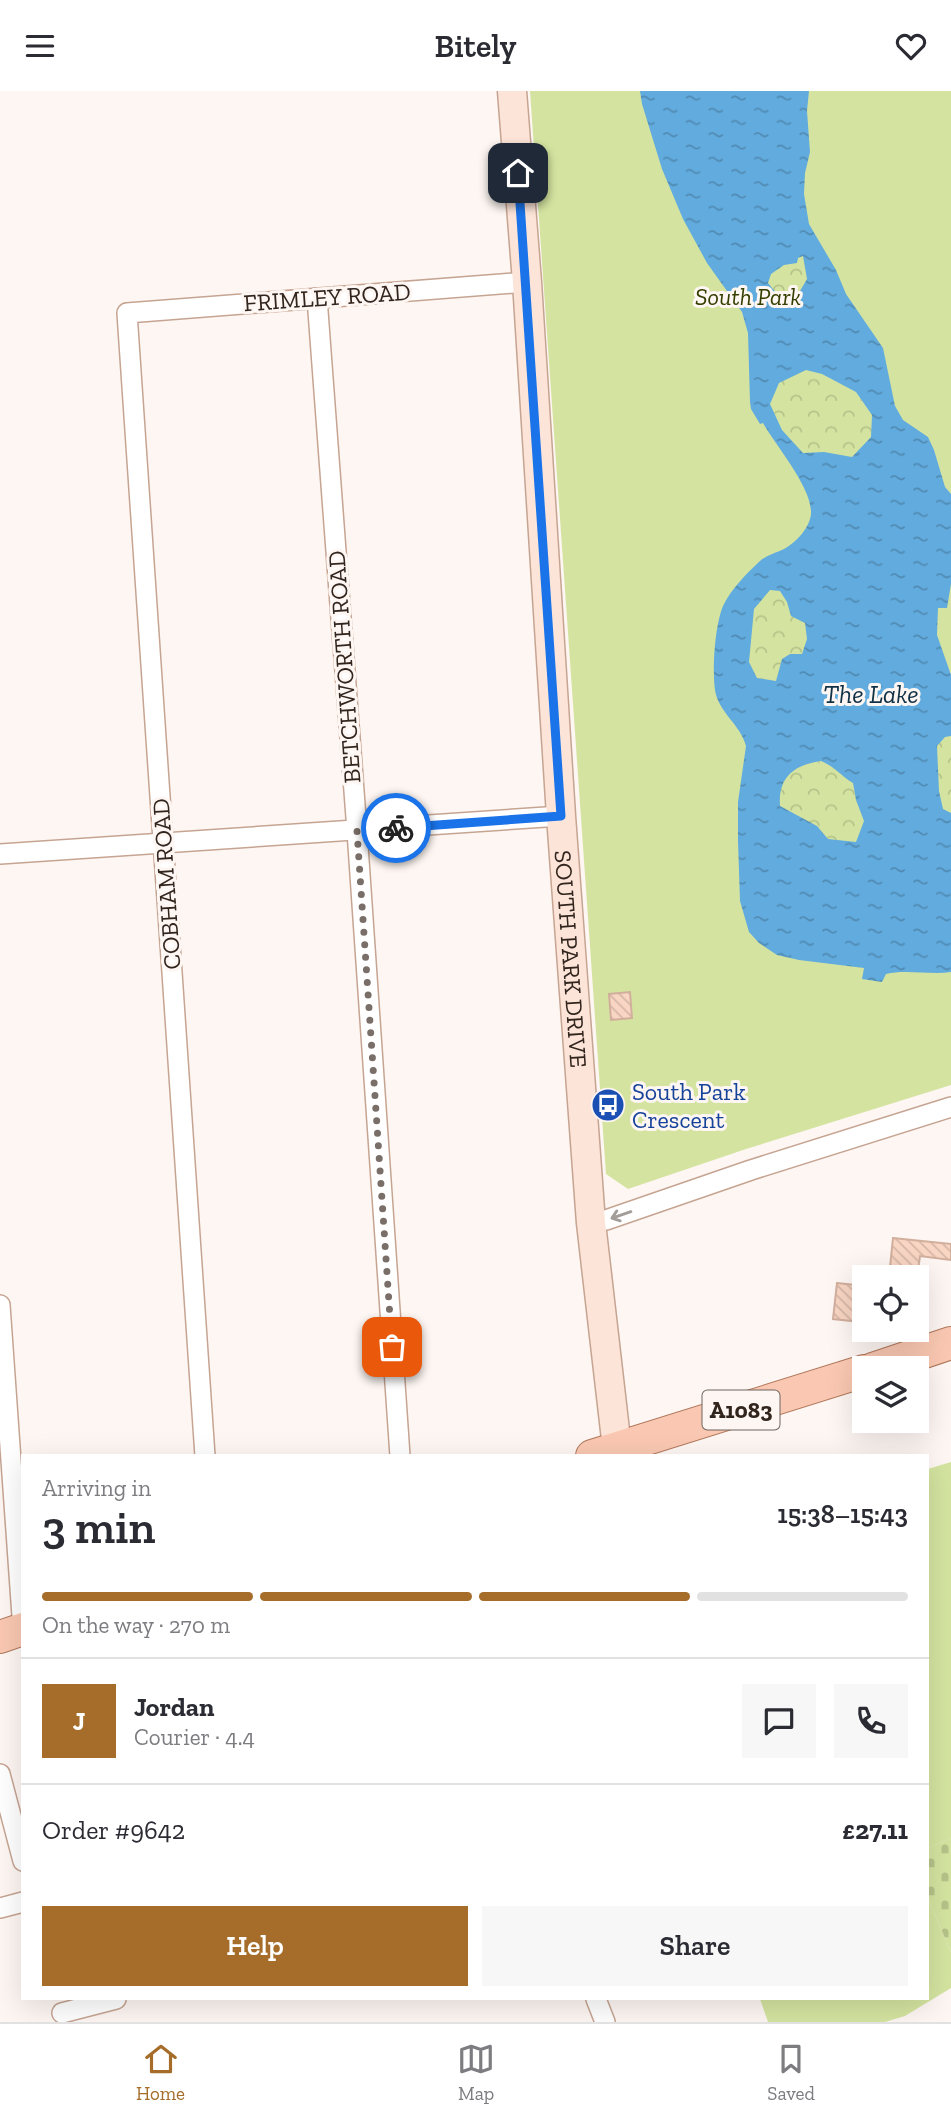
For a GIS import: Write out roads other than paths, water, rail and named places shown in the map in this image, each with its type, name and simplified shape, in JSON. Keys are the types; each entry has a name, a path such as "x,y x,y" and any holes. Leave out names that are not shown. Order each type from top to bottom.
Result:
{"main road":[{"path":"912,1356 951,1343"},
{"name":"A1083","path":"605,1452 852,1375"},
{"path":"0,1637 21,1630"}],"street":[{"name":"SOUTH PARK DRIVE","path":"512,91 605,1452"},
{"name":"FRIMLEY ROAD","path":"127,313 527,282"},
{"name":"BETCHWORTH ROAD","path":"317,298 400,1454"},
{"name":"COBHAM ROAD","path":"127,313 205,1454"},
{"path":"0,854 561,816"},
{"path":"591,1223 951,1107"},
{"path":"0,1305 21,1601"},
{"path":"0,1774 15,1797 21,1845"},
{"path":"0,1908 21,1903"},
{"path":"62,2011 112,2000"},
{"path":"596,2000 606,2022"}],"water":[{"name":"The Lake","path":"640,91 809,91 807,111 810,152 804,194 809,224 836,270 846,294 883,348 895,406 903,420 928,437 945,487 951,494 951,584 947,608 938,608 937,635 951,675 951,736 945,737 937,746 939,791 943,809 951,813 951,972 886,974 882,982 862,979 864,968 777,955 759,943 749,932 740,901 738,841 738,802 746,746 717,698 714,671 716,635 723,606 735,587 760,561 789,546 798,538 809,522 811,511 799,478 751,409 748,333 742,312 707,263 683,219 662,169","holes":["803,256 807,279 800,291 777,294 768,283 771,274 784,265 797,263 798,258","806,370 822,374 856,392 872,415 871,437 852,457 824,452 803,453 782,430 770,404 779,383","770,590 780,591 791,616 805,623 807,639 802,654 790,654 782,659 776,681 757,678 749,662 754,609","811,763 826,763 853,783 864,821 856,842 828,839 817,826 780,806 785,780 796,769"]}],"place":[{"name":"South Park Crescent","path":"608,1105"}],"park label":[{"name":"South Park","path":"748,296"}]}
